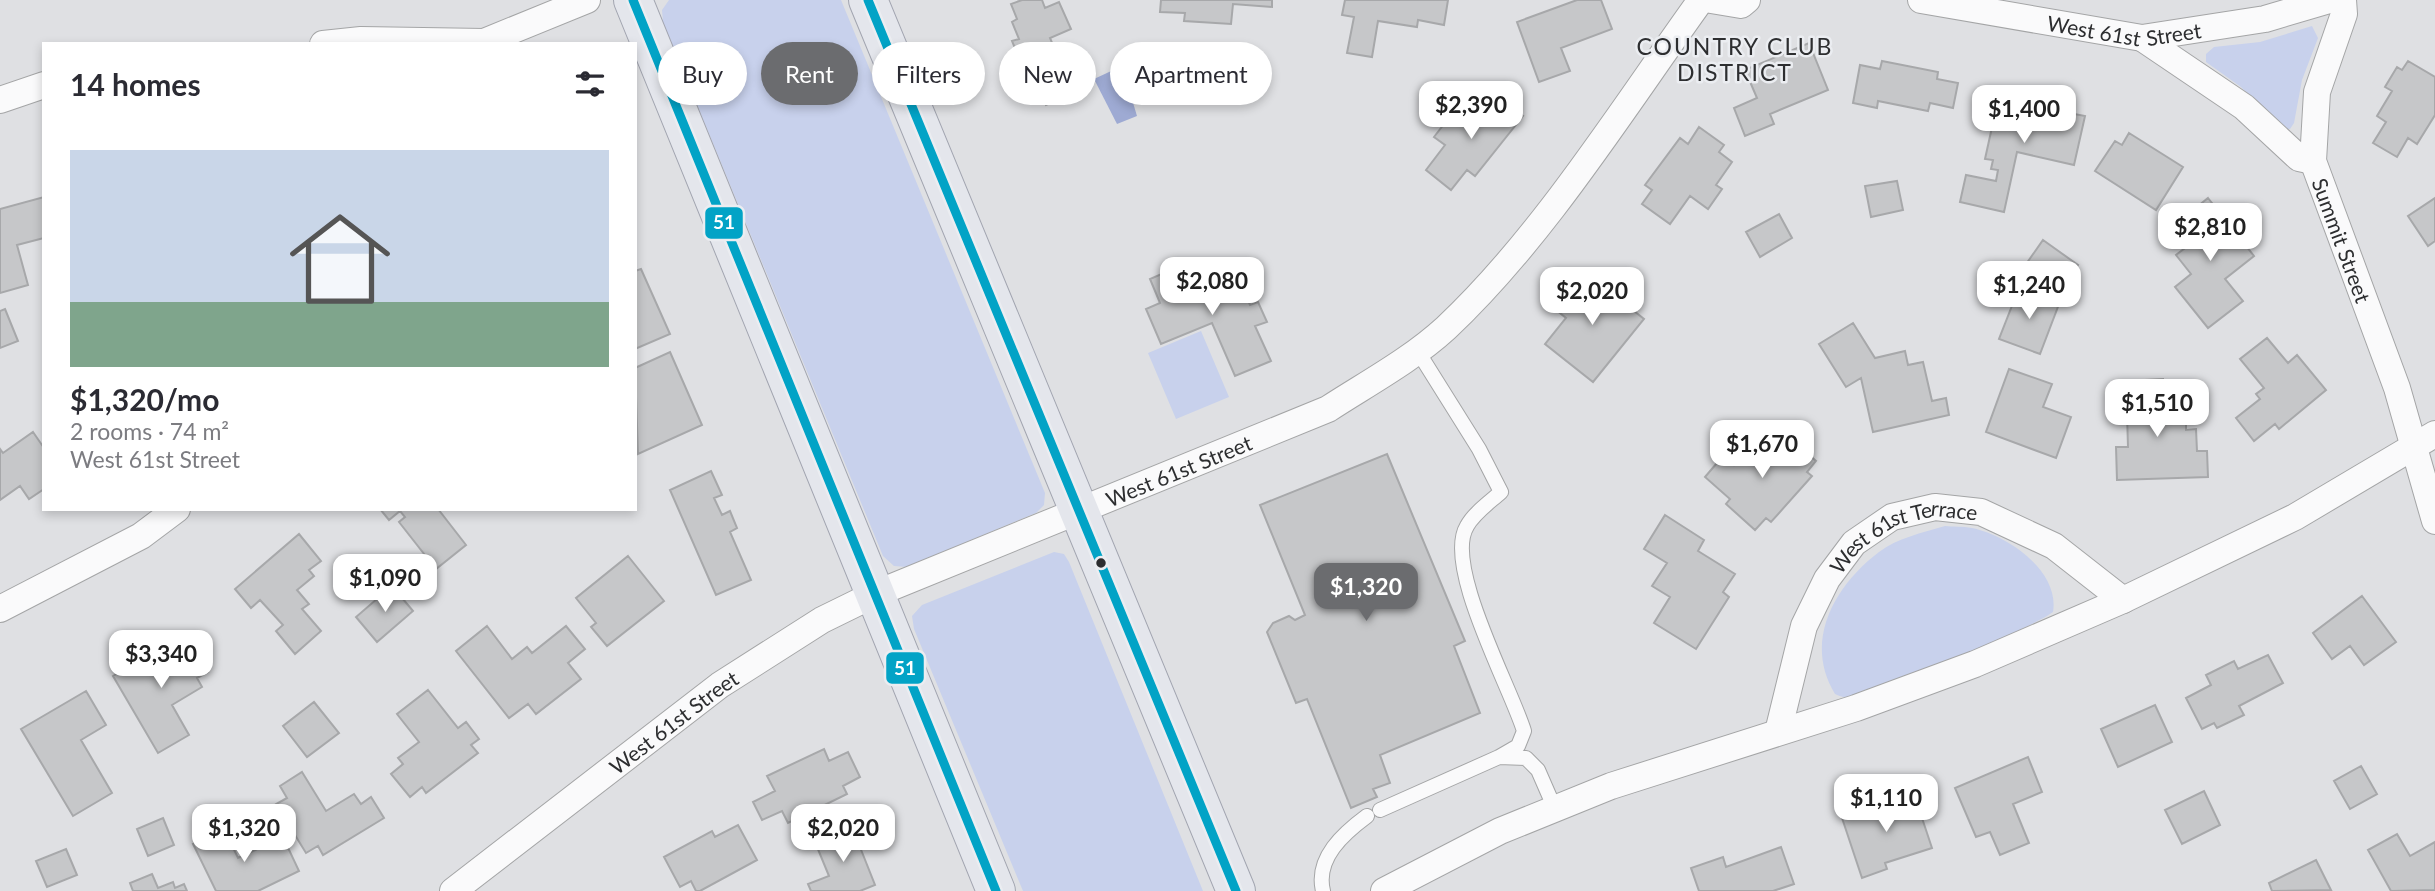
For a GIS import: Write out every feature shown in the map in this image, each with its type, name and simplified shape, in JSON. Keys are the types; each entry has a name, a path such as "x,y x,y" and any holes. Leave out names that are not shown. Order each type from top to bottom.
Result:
{"main road":[{"path":"633,0 996,891"},
{"path":"868,0 1236,891"}],"street":[{"path":"484,42 587,0"},
{"name":"West 61st Street","path":"453,891 720,685 822,620 875,594 1328,409 1381,377 1446,328 1523,246 1701,0"},
{"path":"1711,0 1741,5 1747,0"},
{"name":"West 61st Street","path":"1921,0 2142,38 2265,19 2329,0"},
{"path":"2313,161 2317,92 2344,14 2343,0"},
{"name":"Summit Street","path":"2142,38 2244,107 2298,158 2313,161 2425,440 2435,521"},
{"path":"342,42 431,42"},
{"path":"0,100 42,86"},
{"path":"1384,891 1500,831 1611,786 1856,708 1975,664 2123,600 2295,517 2425,440"},
{"name":"West 61st Terrace","path":"1778,732 1804,626 1827,579 1854,542 1892,517 1936,507 1981,512 2054,546 2123,600"},
{"path":"0,609 141,536 174,511"}],"lane":[{"path":"1323,891 1329,853 1344,833 1373,813 1499,757 1518,746 1524,731 1469,590 1463,550 1465,527 1501,492 1479,449 1417,350"},
{"path":"1499,757 1526,758 1538,770 1555,809"}],"shaded area":[{"path":"669,0 841,0 872,75 872,105 884,105 1045,493 1044,505 1036,513 907,567 894,566 883,556 697,105 747,105 747,42 671,42 663,22 662,10"},
{"path":"2312,26 2318,38 2302,80 2294,123 2290,129 2283,129 2241,87 2206,62 2206,54 2214,47 2260,42"},
{"path":"1110,72 1110,105 1134,105 1137,116 1117,124 1096,78"},
{"path":"1201,331 1229,397 1176,419 1148,353"},
{"path":"1945,526 1969,527 1986,532 2028,557 2040,569 2048,583 2053,597 2053,612 2014,633 1885,687 1845,697 1835,694 1826,674 1822,655 1828,616 1837,598 1863,566 1886,547 1910,536"},
{"path":"1054,552 1064,554 1069,562 1203,891 1023,891 914,629 912,616 922,605"}],"building":[{"path":"1022,0 1042,0 1045,8 1059,2 1071,29 1050,38 1052,42 1012,42 1019,39 1012,22 1017,19 1011,4"},
{"path":"1161,0 1272,0 1272,7 1233,4 1231,24 1184,21 1185,13 1160,12"},
{"path":"1345,0 1448,0 1444,25 1418,20 1417,27 1378,21 1372,57 1347,53 1354,17 1342,15"},
{"path":"1577,0 1601,0 1612,29 1561,48 1570,71 1539,82 1517,22"},
{"path":"1809,43 1828,90 1770,114 1774,124 1745,136 1734,108 1757,98 1745,70"},
{"path":"1882,61 1938,72 1937,79 1958,83 1953,108 1930,103 1928,111 1878,101 1877,108 1853,103 1860,65 1880,69"},
{"path":"2408,61 2435,77 2435,115 2417,144 2408,138 2397,157 2373,143 2386,122 2377,116 2392,91 2385,87 2397,67 2402,70"},
{"path":"2014,93 2071,106 2069,113 2085,116 2074,165 2017,152 2004,212 1960,202 1966,175 1996,181 1998,170 1991,169 1993,160 1985,159 1998,100 2011,104"},
{"path":"1500,97 1523,116 1475,176 1467,170 1451,190 1426,170 1445,145 1434,137 1462,101 1484,118"},
{"path":"1699,127 1724,145 1719,152 1732,162 1716,185 1722,189 1708,209 1690,196 1670,224 1642,204 1652,190 1645,185 1680,138 1688,144"},
{"path":"2129,133 2183,167 2156,210 2095,171 2115,141 2122,145"},
{"path":"1897,181 1903,210 1871,217 1865,186"},
{"path":"42,198 42,239 17,245 28,285 0,293 0,209"},
{"path":"2208,198 2254,256 2225,279 2243,301 2208,328 2175,287 2191,274 2176,255 2189,245 2174,226"},
{"path":"2435,198 2435,241 2428,246 2408,216"},
{"path":"1779,214 1792,238 1760,257 1746,232"},
{"path":"2043,240 2078,265 2059,292 2024,267"},
{"path":"641,269 670,334 637,348 637,270"},
{"path":"1173,269 1183,293 1236,271 1250,305 1258,302 1267,322 1255,326 1271,361 1235,376 1212,323 1161,344 1146,309 1160,303 1150,279"},
{"path":"1585,272 1644,319 1593,382 1545,344 1566,318 1555,309"},
{"path":"2019,288 2059,304 2040,354 1999,339"},
{"path":"5,309 18,341 0,348 0,311"},
{"path":"1853,323 1875,358 1905,351 1908,365 1923,362 1932,401 1946,398 1949,415 1873,432 1861,378 1846,387 1819,344"},
{"path":"2267,338 2288,363 2297,355 2326,390 2279,429 2275,424 2254,441 2236,418 2260,399 2256,394 2264,388 2240,359"},
{"path":"670,352 702,425 638,454 637,367"},
{"path":"2009,369 2052,384 2043,407 2071,417 2056,458 1986,432"},
{"path":"2163,379 2165,420 2186,420 2186,430 2196,429 2197,451 2207,451 2208,477 2117,480 2116,447 2128,447 2126,381"},
{"path":"33,432 42,445 42,490 29,499 20,486 0,500 0,449 3,453"},
{"path":"1761,435 1785,456 1796,444 1816,461 1807,472 1812,476 1771,522 1766,518 1755,530 1726,504 1730,499 1705,477 1723,456 1734,465"},
{"path":"1387,454 1465,641 1454,646 1480,713 1380,755 1390,783 1373,789 1377,797 1351,808 1307,699 1296,703 1267,632 1273,623 1289,616 1295,620 1305,615 1260,505"},
{"path":"711,471 722,495 714,498 722,515 730,511 737,528 730,532 751,580 716,595 670,490"},
{"path":"382,511 400,511 389,520"},
{"path":"400,511 440,511 466,545 436,569 399,522 405,517"},
{"path":"1665,515 1704,540 1698,551 1735,574 1723,592 1729,597 1696,649 1654,623 1670,597 1652,586 1667,563 1644,549"},
{"path":"299,534 321,561 309,570 314,576 297,590 309,604 302,609 321,631 295,654 276,631 283,625 260,600 251,608 235,589"},
{"path":"628,556 664,601 607,646 591,627 596,623 576,598"},
{"path":"392,586 413,611 377,642 356,617"},
{"path":"2362,596 2396,642 2364,665 2350,646 2332,659 2313,633"},
{"path":"487,626 512,659 527,647 532,653 566,626 585,649 568,663 581,679 536,714 528,704 509,718 456,651"},
{"path":"171,642 176,651 191,643 208,672 197,678 202,687 172,705 189,735 158,753 113,676 135,663 129,651 143,644 149,655"},
{"path":"2268,655 2283,683 2239,706 2244,715 2217,728 2214,723 2202,729 2186,698 2211,685 2206,675 2234,661 2238,669"},
{"path":"428,690 458,728 466,722 479,739 471,745 478,753 426,793 422,787 410,797 391,774 403,764 398,758 419,742 397,714"},
{"path":"86,691 106,725 81,740 112,793 73,816 21,729"},
{"path":"314,702 339,733 307,757 283,726"},
{"path":"2155,705 2172,742 2118,767 2101,729"},
{"path":"824,749 829,761 848,752 860,777 843,786 847,794 788,823 782,811 762,820 753,802 775,791 767,776"},
{"path":"2028,757 2042,792 2013,804 2029,843 2000,855 1990,832 1976,837 1955,788"},
{"path":"2361,766 2377,794 2350,809 2334,781"},
{"path":"302,772 326,811 354,794 361,804 371,797 384,818 323,855 318,846 306,853 276,804 287,798 280,786"},
{"path":"2204,791 2220,825 2182,844 2165,810"},
{"path":"1914,794 1932,848 1885,863 1887,869 1862,878 1842,818"},
{"path":"163,818 174,845 148,856 137,829"},
{"path":"738,825 757,860 700,891 696,891 691,881 680,887 664,857 712,831 715,837"},
{"path":"852,827 875,885 860,891 811,891 808,884 829,876 815,842"},
{"path":"224,829 238,858 283,837 299,871 258,891 216,891 193,844"},
{"path":"2397,834 2410,856 2435,842 2435,890 2391,891 2368,850"},
{"path":"1781,847 1794,884 1773,891 1699,891 1691,868 1723,857 1726,867"},
{"path":"66,849 77,875 47,887 36,861"},
{"path":"2316,860 2331,890 2272,891 2269,883"},
{"path":"152,874 158,888 173,882 175,888 184,884 187,891 133,891 130,883"}],"transit line":[{"name":"51","path":"633,0 996,891"},
{"name":"51","path":"868,0 1236,891"}],"district":[{"name":"COUNTRY CLUB DISTRICT","path":"1735,59"}]}
